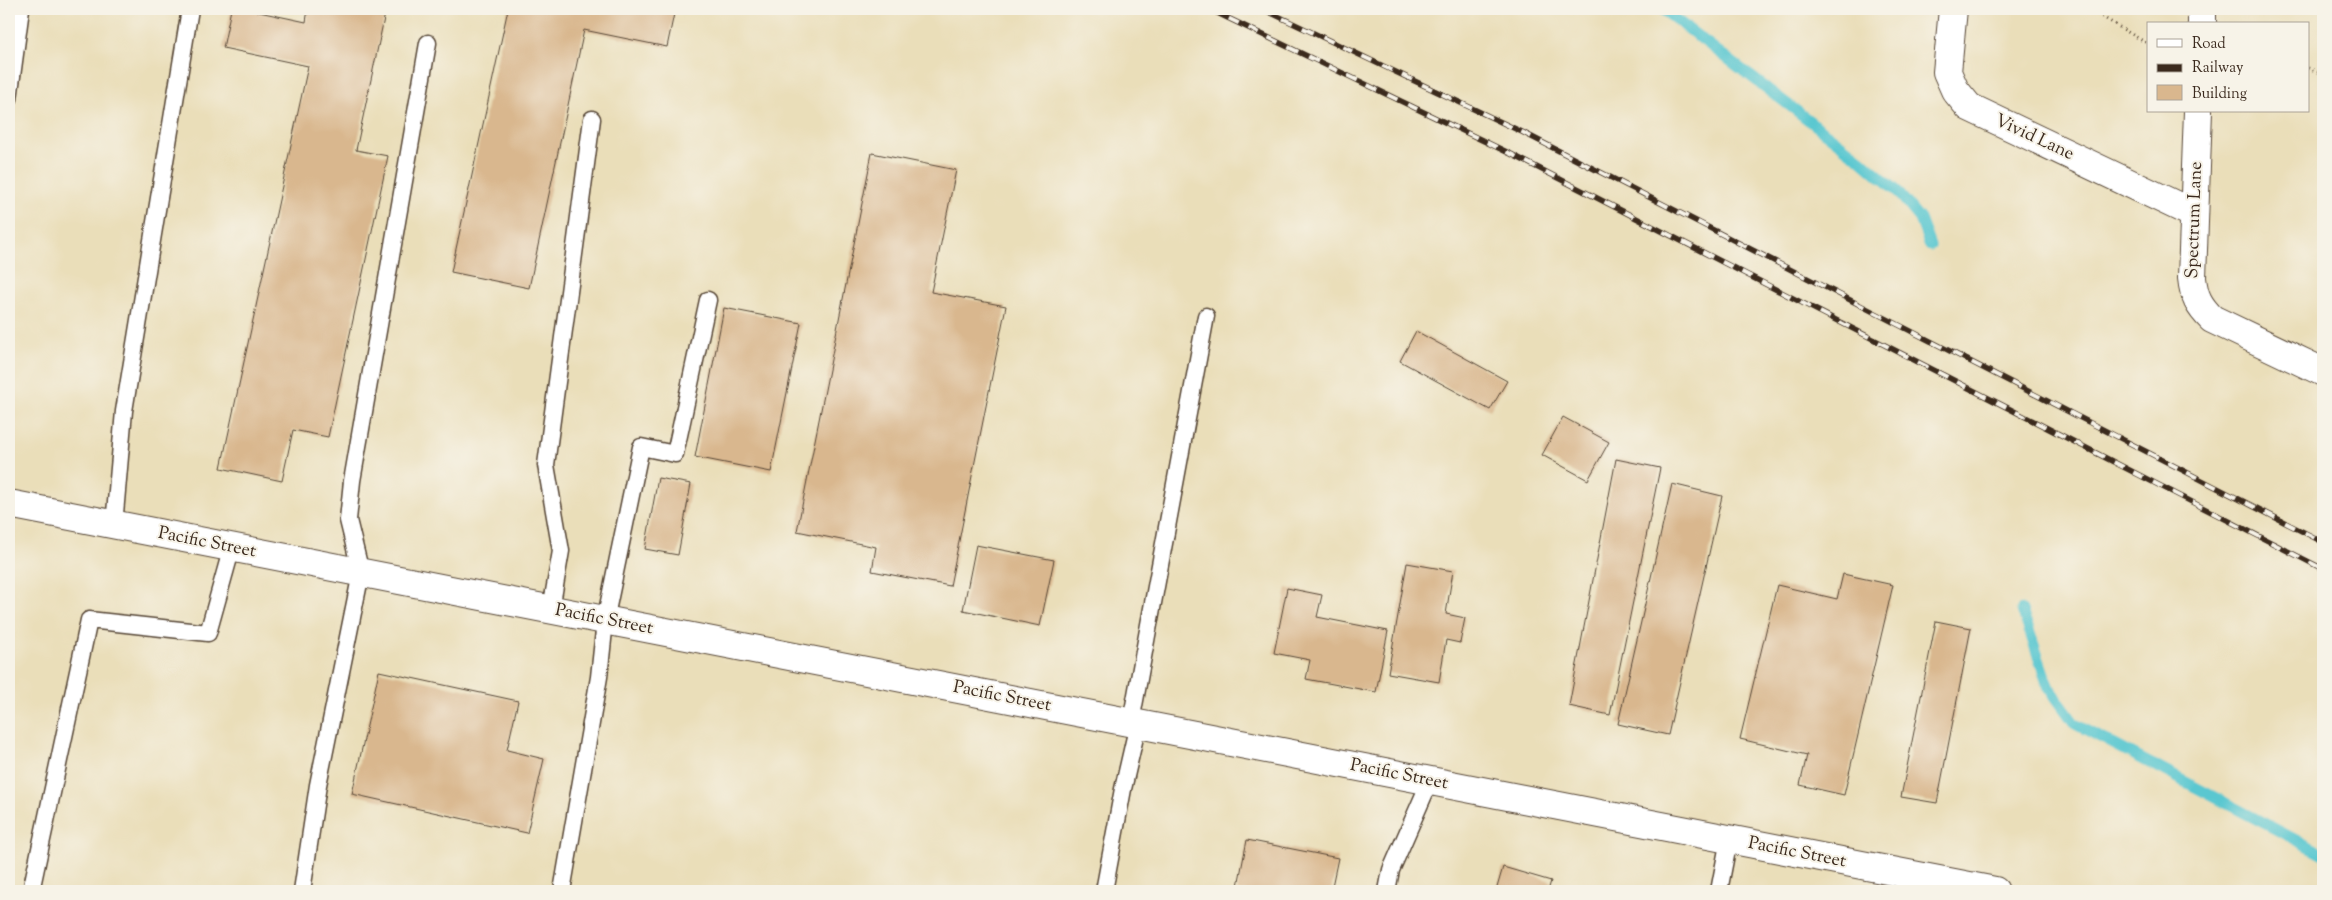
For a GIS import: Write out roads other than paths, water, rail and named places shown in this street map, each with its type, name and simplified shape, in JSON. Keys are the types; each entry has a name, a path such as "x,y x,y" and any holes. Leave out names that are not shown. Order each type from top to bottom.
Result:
{"street":[{"name":"Vivid Lane","path":"1953,9 1947,72 1955,90 1969,107 2194,214"},
{"path":"2202,9 2202,22"},
{"name":"Spectrum Lane","path":"2198,112 2192,278 2194,294 2201,308 2212,319 2323,372"},
{"name":"Pacific Street","path":"9,504 1995,891"}],"lane":[{"path":"9,98 21,9"},
{"path":"114,525 124,411 190,9"},
{"path":"302,891 318,784 361,573 348,520 352,481 428,43"},
{"path":"550,609 561,551 546,465 592,119"},
{"path":"562,891 599,677 605,620 641,447 675,454 708,300"},
{"path":"1104,891 1206,316"},
{"path":"31,891 89,620 208,633 232,547"},
{"path":"1387,891 1391,870 1430,781"},
{"path":"1719,891 1729,839"}],"waterway":[{"path":"1662,9 1860,159 1897,191 1920,219 1930,246"},
{"path":"2022,610 2049,688 2075,724 2323,854"}],"railway":[{"path":"1209,9 1511,154 2323,569"},
{"path":"1263,9 1522,132 2323,542"}]}
